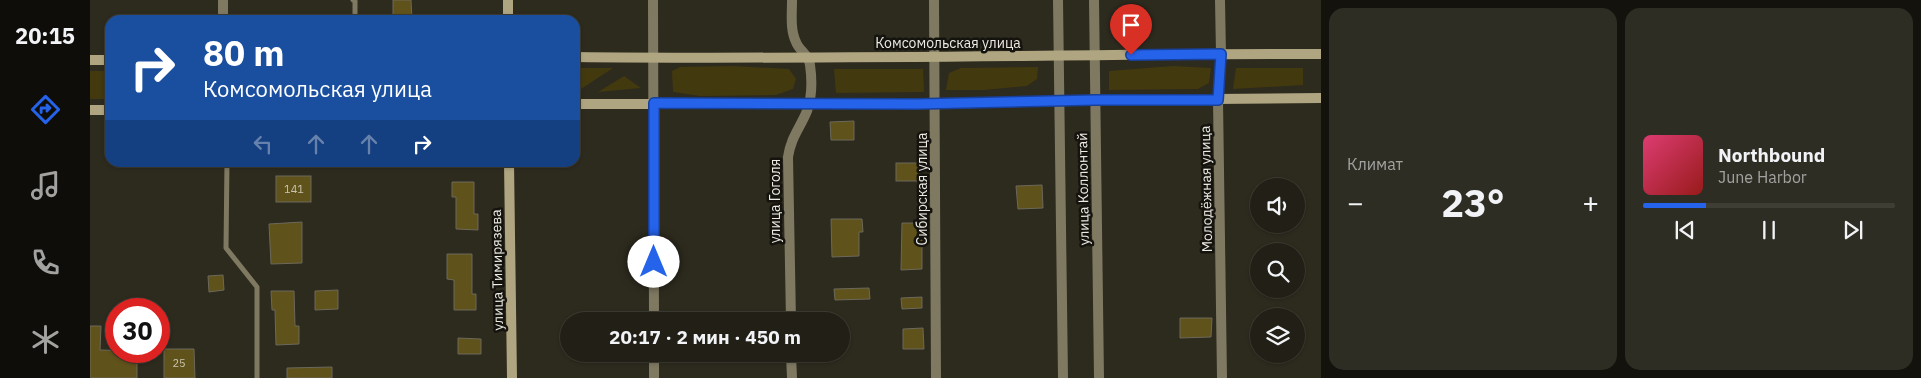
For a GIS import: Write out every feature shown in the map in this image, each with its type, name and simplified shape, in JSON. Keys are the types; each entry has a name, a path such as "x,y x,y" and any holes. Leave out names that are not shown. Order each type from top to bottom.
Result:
{"street":[{"path":"223,0 223,15"},
{"path":"508,0 508,15"},
{"path":"653,0 654,312"},
{"path":"792,0 794,38 796,44 809,59"},
{"name":"Сибирская улица","path":"934,0 936,56 936,378"},
{"name":"улица Коллонтай","path":"1058,0 1063,378"},
{"name":"улица Коллонтай","path":"1094,0 1099,378"},
{"name":"Молодёжная улица","path":"1220,0 1221,54 1218,100 1222,378"},
{"name":"Комсомольская улица","path":"580,57 809,59 936,56 1321,54"},
{"name":"улица Гоголя","path":"791,312 788,157 792,138 809,104 811,94 809,59"},
{"path":"90,60 105,60"},
{"path":"580,104 935,104 1060,100 1321,98"},
{"path":"90,110 105,110"},
{"name":"улица Тимирязева","path":"509,167 512,378"},
{"path":"654,362 654,378"},
{"path":"792,362 792,378"}],"lane":[{"path":"353,0 355,1 355,15"},
{"path":"226,167 226,248 257,287 257,378"}],"shaded area":[{"path":"734,66 789,69 796,79 793,89 776,95 700,96 673,92 672,71 680,67"},
{"path":"1173,66 1211,68 1209,83 1198,89 1109,90 1109,71"},
{"path":"1038,67 1037,79 1027,86 984,90 946,90 949,73 961,68"},
{"path":"580,68 613,68 580,90"},
{"path":"1236,68 1303,68 1303,85 1233,89"},
{"path":"834,69 923,69 924,92 836,93"},
{"path":"90,71 105,71 105,99 90,99"},
{"path":"624,76 641,88 598,92"}],"building":[{"path":"393,0 411,0 412,15 393,15"},
{"path":"854,121 854,140 831,140 830,122"},
{"path":"896,163 920,163 920,181 896,181"},
{"path":"276,176 311,176 311,202 276,202"},
{"path":"452,182 474,182 474,214 478,214 478,230 456,229 456,197 452,197"},
{"path":"1042,185 1043,208 1018,209 1016,186"},
{"path":"831,219 862,219 863,232 859,232 859,256 832,257"},
{"path":"302,222 302,263 271,264 269,224"},
{"path":"902,223 922,223 922,269 901,270"},
{"path":"447,254 472,254 472,294 476,294 476,310 454,310 454,280 447,279"},
{"path":"223,275 224,290 209,292 208,276"},
{"path":"869,288 870,299 835,300 834,289"},
{"path":"338,290 338,309 315,310 315,291"},
{"path":"271,291 294,291 295,326 299,326 299,344 276,345 275,310 272,310"},
{"path":"922,297 922,308 902,309 901,298"},
{"path":"1180,318 1212,318 1211,337 1180,338"},
{"path":"90,326 101,326 100,350 105,350 105,363 137,363 137,378 90,378"},
{"path":"923,328 924,349 903,349 903,329"},
{"path":"458,338 481,339 481,354 458,354"},
{"path":"170,349 194,349 195,378 164,378 164,363 170,363"},
{"path":"332,367 332,378 287,378 287,368"}],"route":[{"path":"654,262 654,103 917,104 1095,100 1218,100 1221,54 1131,55"}]}
